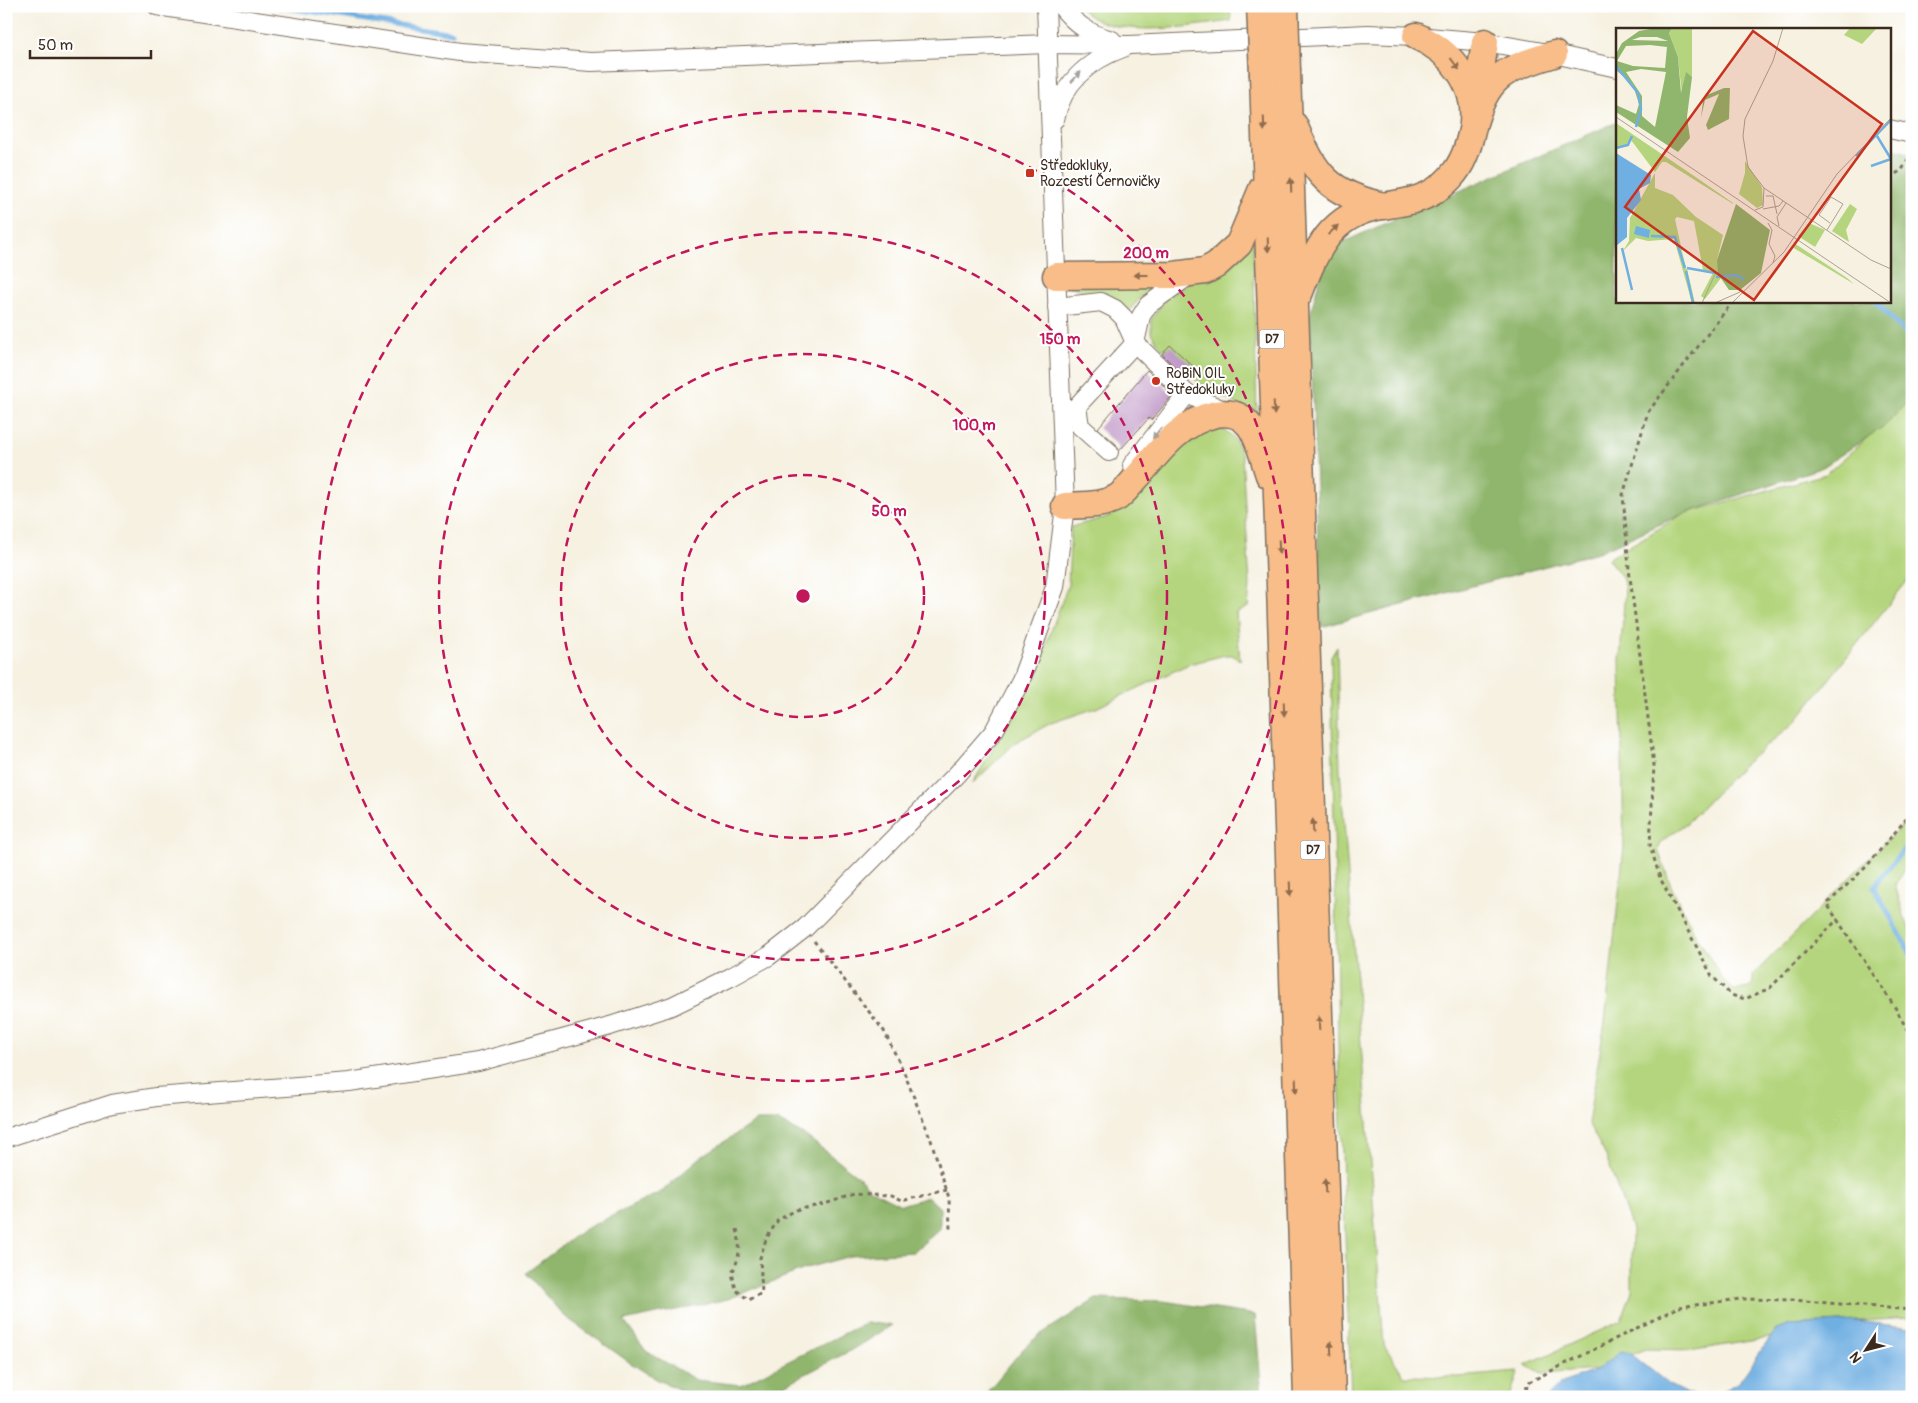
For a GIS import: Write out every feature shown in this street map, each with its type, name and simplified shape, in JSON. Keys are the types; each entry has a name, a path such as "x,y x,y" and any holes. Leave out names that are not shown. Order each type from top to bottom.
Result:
{"highway":[{"name":"D7","path":"1260,6 1275,73 1289,114 1332,1397"},
{"name":"D7","path":"1285,6 1275,73 1266,179 1307,1397"},
{"path":"1416,36 1440,49 1459,69 1471,100 1472,132"},
{"path":"1472,132 1485,42"},
{"path":"1295,304 1314,255 1327,235 1350,217 1384,206 1409,203 1432,193 1442,186 1465,156 1479,108 1493,82 1502,74 1521,64 1554,54"},
{"path":"1289,114 1314,166 1329,183 1354,199 1384,206"},
{"path":"1056,276 1190,274 1216,265 1238,244 1266,179"},
{"path":"1065,506 1094,504 1117,498 1177,433 1208,416 1230,413 1246,420 1254,434 1277,498"}],"street":[{"path":"157,6 460,52 591,62 1047,44 1129,45 1368,34 1485,42 1554,54 1616,68"},
{"path":"6,1138 112,1104 156,1097 349,1082 478,1062 610,1026 672,1006 732,977 769,956 805,928 957,774 994,731 1021,680 1055,588 1065,506 1046,6"},
{"path":"1061,6 1075,23 1090,33 1129,45"},
{"path":"1051,137 1064,92 1075,77 1106,54 1129,45"},
{"path":"1890,128 1912,134"},
{"path":"1109,452 1080,426 1077,406 1134,343 1141,316 1148,305 1190,274"},
{"path":"1058,307 1101,302 1115,309 1124,318 1134,343 1187,394 1230,413"},
{"path":"1094,504 1113,488 1187,394"}],"path":[{"path":"1890,177 1902,170 1912,152"},
{"path":"1732,302 1648,412 1623,495 1629,568 1654,765 1650,845 1660,878 1712,976 1731,995 1745,999 1770,988 1838,919"},
{"path":"1912,812 1866,867 1827,904 1896,1009 1912,1039"},
{"path":"805,928 884,1031 903,1070 931,1140 947,1190 950,1229"},
{"path":"737,1229 741,1247 739,1259 732,1274 736,1290 749,1300 762,1293 760,1258 766,1239 778,1220 796,1210 825,1204 854,1194 891,1196 901,1200 947,1190"},
{"path":"1526,1397 1527,1383 1679,1307 1741,1299 1793,1300 1912,1310"}],"green space":[{"path":"1079,6 1230,6 1231,21 1173,28 1128,28 1108,24 1091,17"},
{"path":"1616,122 1616,302 1890,302 1890,148 1912,154 1912,397 1887,424 1823,467 1683,514 1598,552 1321,627 1310,316 1319,280 1334,246"},
{"path":"1253,240 1257,420 1241,406 1201,385 1160,346 1151,333 1151,320 1166,298"},
{"path":"1069,286 1157,286 1143,295 1126,314 1109,299"},
{"path":"1912,390 1912,575 1795,722 1742,766 1688,822 1662,841 1658,850 1672,888 1693,930 1722,978 1734,990 1749,987 1753,983 1753,975 1912,815 1912,855 1895,885 1904,916 1912,934 1912,1318 1790,1325 1769,1338 1695,1350 1645,1349 1597,1370 1542,1374 1525,1365 1621,1321 1632,1291 1632,1229 1606,1156 1588,1123 1605,1022 1624,847 1620,660 1625,589 1622,577 1608,559 1683,514 1826,474 1903,406"},
{"path":"1216,428 1230,434 1238,445 1242,456 1250,586 1248,607 1236,613 1240,660 1232,655 1225,655 1189,664 1096,708 1051,723 1016,742 972,784 1010,720 1044,650 1068,585 1071,527 1110,516 1192,433"},
{"path":"1337,647 1340,770 1384,1345 1404,1376 1458,1377 1518,1372 1510,1397 1351,1397 1338,1042 1331,657"},
{"path":"756,1121 778,1121 807,1137 860,1178 871,1190 901,1205 928,1197 940,1208 940,1229 913,1252 850,1256 810,1267 728,1299 624,1321 646,1351 696,1380 741,1385 865,1323 892,1325 859,1346 764,1396 695,1397 656,1379 563,1315 526,1273 583,1230 661,1192 701,1157"},
{"path":"1096,1299 1163,1301 1255,1315 1262,1397 983,1397 1022,1350 1038,1336"}],"water":[{"path":"1857,1321 1912,1328 1912,1397 1547,1397 1560,1384 1597,1370 1621,1351 1630,1353 1671,1386 1687,1394 1701,1395 1720,1392 1739,1382 1776,1330 1790,1325"}],"building":[{"path":"1170,345 1197,370 1188,380 1162,354"},
{"path":"1147,370 1173,395 1151,420 1149,418 1119,451 1116,444 1098,428"}],"waterway":[{"path":"274,6 452,33"},
{"path":"1876,302 1904,332 1912,336"},
{"path":"1912,839 1874,887 1912,956"}],"place":[{"name":"Středokluky, Rozcestí Černovičky","path":"1030,173"},
{"name":"RoBiN OIL Středokluky","path":"1156,381"}]}
